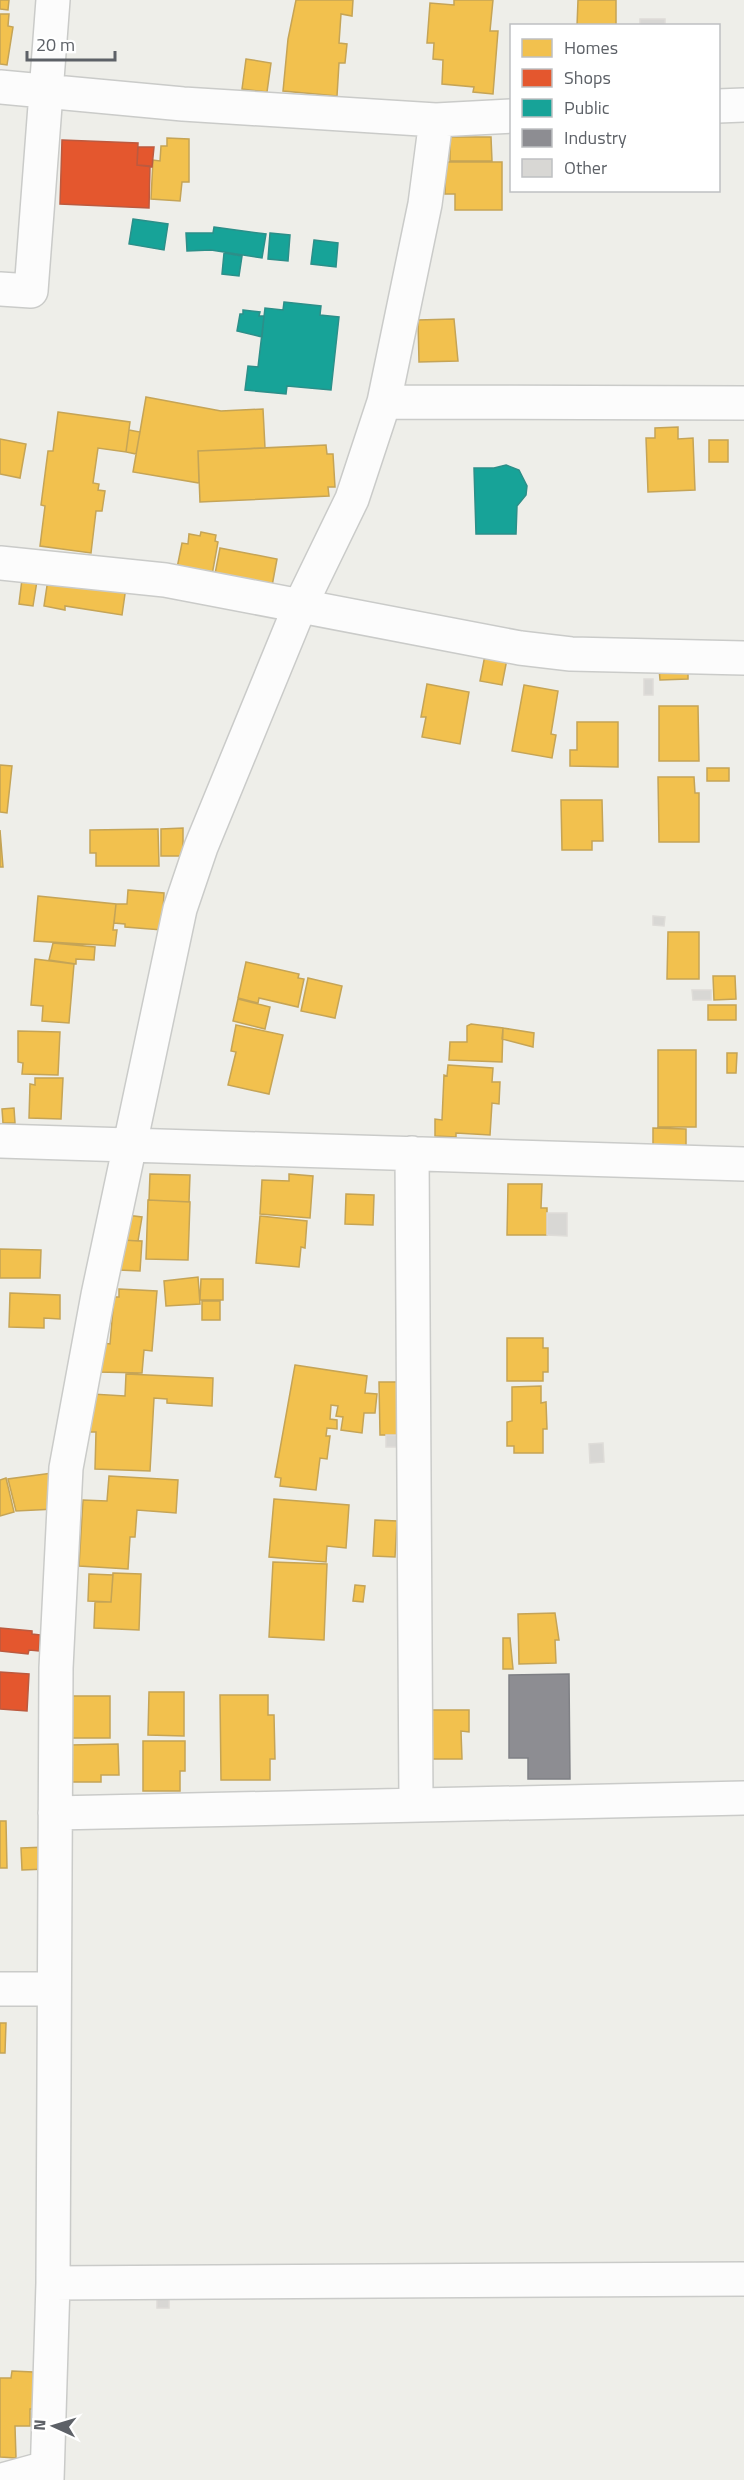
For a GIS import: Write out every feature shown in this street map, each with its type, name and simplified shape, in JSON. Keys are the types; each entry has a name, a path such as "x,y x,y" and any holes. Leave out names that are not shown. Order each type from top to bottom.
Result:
{"street":[{"path":"0,289 30,291 53,0"},
{"path":"0,87 436,120 510,116"},
{"path":"720,106 744,105"},
{"path":"2,2480 46,2474 53,2283 56,1668 66,1468 98,1295 180,909 201,847 300,606 352,499 384,402 425,204 436,120"},
{"path":"384,402 744,403"},
{"path":"0,564 165,580 520,648 571,654 744,658"},
{"path":"0,1141 130,1143 744,1164"},
{"path":"412,1153 416,1803"},
{"path":"55,1813 416,1803 744,1798"},
{"path":"0,1989 54,1989"},
{"path":"53,2283 744,2279"}],"building: Homes":[{"path":"0,0 9,0 8,10 0,9"},
{"path":"296,0 353,0 352,16 341,14 339,43 347,44 345,63 339,63 337,96 283,91 288,39"},
{"path":"454,0 493,0 490,31 498,31 493,94 473,92 474,87 442,84 443,60 433,59 434,43 427,43 430,3 454,5"},
{"path":"578,0 616,0 616,24 577,24"},
{"path":"0,14 9,14 8,26 13,27 7,65 0,64"},
{"path":"246,59 271,63 267,92 242,89"},
{"path":"450,137 491,137 492,161 450,161"},
{"path":"167,138 189,139 189,182 182,182 180,201 151,199 153,160 160,161 161,146 167,146"},
{"path":"446,162 502,162 502,210 455,210 455,194 445,194"},
{"path":"454,319 458,361 419,362 418,320"},
{"path":"146,397 221,411 263,409 265,448 198,451 199,483 133,472"},
{"path":"58,412 130,422 126,452 98,448 93,483 99,484 98,490 105,491 102,511 96,511 91,553 40,546 45,506 41,505 48,451 53,451"},
{"path":"678,427 678,439 693,438 695,490 648,492 646,438 655,438 655,428"},
{"path":"129,430 140,432 136,454 126,452"},
{"path":"0,439 26,444 20,478 0,474"},
{"path":"709,440 728,440 728,462 709,462"},
{"path":"326,445 327,454 333,454 335,487 328,487 329,496 200,502 198,451"},
{"path":"201,532 216,535 215,541 218,542 212,575 177,568 182,543 188,544 189,534 200,536"},
{"path":"220,548 277,559 272,586 215,574"},
{"path":"22,579 37,581 33,606 19,604"},
{"path":"48,579 126,587 122,615 65,606 65,610 44,606"},
{"path":"485,655 507,659 502,685 480,681"},
{"path":"688,667 688,679 660,680 659,668"},
{"path":"427,684 469,692 460,744 422,737 426,717 421,717"},
{"path":"524,685 558,691 551,734 556,735 552,758 512,751"},
{"path":"659,706 698,706 699,761 659,761"},
{"path":"577,722 618,722 618,767 570,766 570,750 577,750"},
{"path":"0,765 12,766 7,813 0,812"},
{"path":"707,768 729,768 729,781 707,781"},
{"path":"658,777 694,777 695,793 699,793 699,842 659,842"},
{"path":"561,800 602,800 603,841 592,841 592,850 562,850"},
{"path":"183,828 183,856 161,856 161,829"},
{"path":"158,829 159,866 96,866 96,853 90,853 90,830"},
{"path":"0,830 3,867 0,867"},
{"path":"128,890 164,893 162,930 125,927 125,924 114,923 116,904 127,904"},
{"path":"38,896 116,904 113,930 117,930 115,946 34,941"},
{"path":"668,932 699,932 699,979 667,979"},
{"path":"53,943 95,947 94,960 76,959 76,964 49,960"},
{"path":"35,959 74,964 69,1023 42,1021 43,1006 31,1005"},
{"path":"246,962 299,974 298,978 304,979 298,1007 259,998 258,1003 238,998"},
{"path":"713,976 735,976 736,999 714,1000"},
{"path":"308,978 342,986 335,1018 301,1011"},
{"path":"238,999 270,1007 265,1029 233,1021"},
{"path":"708,1005 736,1005 736,1020 708,1020"},
{"path":"471,1024 503,1028 502,1062 449,1060 450,1042 467,1042 467,1026"},
{"path":"236,1025 283,1035 269,1094 228,1085 236,1052 231,1051"},
{"path":"503,1028 534,1033 533,1047 502,1039"},
{"path":"18,1031 60,1032 58,1075 22,1074 23,1063 18,1062"},
{"path":"658,1050 696,1050 696,1127 658,1127"},
{"path":"727,1053 737,1053 736,1073 727,1073"},
{"path":"448,1065 493,1068 492,1082 500,1082 499,1104 492,1103 490,1135 456,1133 456,1137 435,1136 435,1119 442,1120 444,1075 447,1076"},
{"path":"35,1078 63,1078 61,1119 29,1118 30,1084 35,1085"},
{"path":"14,1108 15,1123 3,1123 2,1109"},
{"path":"653,1128 686,1129 686,1154 653,1153"},
{"path":"150,1174 190,1175 189,1202 149,1200"},
{"path":"289,1174 313,1176 310,1218 260,1214 262,1180 289,1181"},
{"path":"508,1184 542,1184 541,1208 547,1208 547,1235 507,1235"},
{"path":"346,1194 374,1195 373,1225 345,1224"},
{"path":"148,1200 190,1202 188,1260 146,1259"},
{"path":"126,1215 142,1217 138,1241 123,1240"},
{"path":"260,1216 307,1221 305,1248 301,1247 299,1267 256,1263"},
{"path":"121,1240 142,1241 140,1271 119,1270"},
{"path":"0,1249 41,1250 40,1278 0,1278"},
{"path":"198,1277 200,1304 166,1306 164,1281"},
{"path":"201,1279 223,1279 223,1300 200,1300"},
{"path":"119,1289 157,1291 152,1351 144,1350 142,1373 98,1372 104,1343 110,1344 114,1297 119,1297"},
{"path":"10,1293 60,1295 60,1319 44,1318 44,1328 9,1327"},
{"path":"202,1301 220,1301 220,1320 202,1320"},
{"path":"507,1338 543,1338 543,1348 548,1348 548,1372 543,1372 543,1381 507,1381"},
{"path":"295,1365 367,1376 365,1393 377,1394 375,1413 364,1413 362,1433 341,1430 343,1417 336,1416 338,1406 331,1405 330,1419 337,1420 337,1429 327,1428 326,1436 330,1436 327,1459 320,1458 316,1490 280,1486 281,1478 275,1477"},
{"path":"126,1374 213,1378 212,1406 167,1403 167,1399 154,1398 150,1471 95,1469 96,1432 90,1432 92,1394 125,1396"},
{"path":"379,1382 400,1382 401,1435 380,1435"},
{"path":"541,1386 541,1403 546,1402 547,1429 543,1429 543,1453 514,1453 514,1446 507,1446 507,1422 512,1421 512,1387"},
{"path":"52,1473 55,1509 16,1511 8,1479"},
{"path":"109,1476 178,1480 176,1513 137,1510 135,1537 130,1537 128,1569 79,1566 83,1500 107,1501"},
{"path":"6,1478 14,1512 0,1516 0,1480"},
{"path":"274,1499 349,1505 346,1548 327,1546 326,1562 269,1557"},
{"path":"375,1520 397,1521 395,1557 373,1556"},
{"path":"273,1562 327,1564 324,1640 269,1637"},
{"path":"113,1573 141,1574 139,1630 94,1628 95,1602 111,1602"},
{"path":"89,1574 113,1575 111,1602 88,1601"},
{"path":"355,1585 365,1586 363,1602 353,1601"},
{"path":"555,1613 559,1640 555,1640 556,1663 519,1664 518,1614"},
{"path":"503,1638 510,1638 513,1669 503,1669"},
{"path":"149,1692 184,1692 184,1736 148,1735"},
{"path":"220,1695 268,1695 268,1715 274,1715 275,1759 270,1759 270,1780 221,1780"},
{"path":"72,1696 110,1696 110,1738 72,1738"},
{"path":"425,1710 469,1710 469,1732 461,1731 462,1759 426,1759"},
{"path":"143,1741 185,1741 185,1771 180,1771 180,1791 143,1791"},
{"path":"118,1744 119,1775 101,1775 101,1782 71,1782 71,1745"},
{"path":"0,1821 6,1821 7,1868 0,1868"},
{"path":"46,1847 47,1869 22,1870 21,1848"},
{"path":"0,2023 6,2023 5,2053 0,2053"},
{"path":"12,2371 33,2372 33,2409 30,2409 30,2426 15,2426 16,2458 0,2457 0,2378 11,2378"}],"building: Shops":[{"path":"62,140 138,143 137,165 150,166 149,208 60,204"},
{"path":"138,147 154,147 152,167 137,165"},
{"path":"0,1628 32,1631 32,1634 40,1635 39,1651 29,1650 28,1654 0,1651"},
{"path":"0,1672 29,1674 27,1711 0,1709"}],"building: Public":[{"path":"133,219 168,224 164,250 129,244"},
{"path":"214,227 266,234 262,258 211,250 187,251 186,233 213,233"},
{"path":"270,233 290,235 288,261 268,259"},
{"path":"314,240 338,243 336,267 311,264"},
{"path":"224,253 242,256 239,276 222,274"},
{"path":"284,302 321,306 320,315 339,317 331,390 287,386 286,394 245,390 248,366 258,367 265,308 283,310"},
{"path":"243,310 260,312 259,316 264,316 262,337 237,331"},
{"path":"506,465 519,470 527,486 526,495 517,506 516,534 476,534 474,468 494,468"}],"building: Industry":[{"path":"569,1674 570,1779 528,1779 528,1758 509,1758 509,1675"}],"building: Other":[{"path":"640,19 665,19 665,24 640,24"},
{"path":"644,679 653,679 653,695 644,695"},
{"path":"653,916 665,917 664,926 653,925"},
{"path":"692,990 711,990 711,1000 693,1000"},
{"path":"547,1213 567,1213 567,1236 547,1235"},
{"path":"386,1435 398,1435 398,1447 386,1447"},
{"path":"603,1443 604,1462 590,1463 589,1444"},
{"path":"157,2299 169,2299 169,2308 157,2308"}]}
